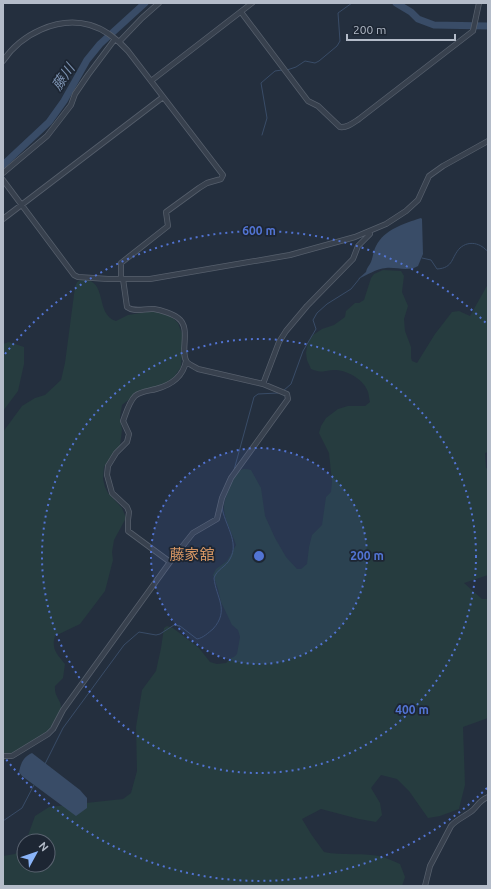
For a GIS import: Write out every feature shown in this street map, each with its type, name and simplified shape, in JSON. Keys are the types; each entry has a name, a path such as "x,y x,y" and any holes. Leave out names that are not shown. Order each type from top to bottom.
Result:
{"street":[{"path":"3,173 47,136 70,105 75,94 88,75 116,40 159,3"},
{"path":"150,81 252,3"},
{"path":"241,12 308,101 318,106 340,127 343,128 350,125 474,30 475,18 479,3"},
{"path":"3,61 8,53 25,39 54,25 67,23 89,25 106,33 116,40 150,81 223,176 221,179 207,183 198,188 166,212 168,226 121,263 127,307 135,311 158,310 178,318 183,324 186,361 182,374 177,379 162,387 145,391 136,396 127,409 123,421 129,434 127,442 116,453 108,466 107,475 112,493 127,507 130,512 128,531 170,562"},
{"path":"3,219 163,98"},
{"path":"3,180 74,275 78,277 150,279 283,256 324,246 369,232 386,224 406,211 418,200 429,176 443,166 488,141"},
{"path":"263,384 279,342 286,331 307,306 353,259 358,246 370,234 369,232"},
{"path":"3,756 12,756 53,729 63,710 170,562 193,533 217,519 222,498 231,478 288,399 287,394 263,384 198,369 186,361"},
{"path":"425,886 430,866 451,826 455,821 473,810 482,799 488,797"}],"green space":[{"path":"383,270 401,271 404,276 402,292 408,306 404,319 405,331 411,347 412,361 417,363 435,334 452,312 459,311 470,316 488,284 488,452 485,453 486,468 488,469 488,575 464,583 482,599 488,599 488,718 463,727 465,785 459,809 440,816 428,818 409,791 397,779 381,775 371,788 380,803 382,815 376,822 321,809 302,819 324,852 383,857 400,864 405,877 402,886 3,886 3,856 16,853 16,873 56,873 56,833 29,833 35,816 49,807 123,799 131,793 137,771 136,727 142,690 156,671 164,628 167,626 173,628 199,648 210,662 217,664 226,663 237,654 240,637 238,630 232,625 221,602 213,575 216,569 227,561 236,545 226,518 224,505 231,483 239,471 244,469 251,470 261,488 265,516 286,557 297,569 301,569 307,564 312,535 322,525 326,497 331,492 332,482 329,453 319,433 321,426 326,418 338,409 348,406 365,406 370,402 366,388 360,380 351,374 336,370 321,372 311,369 307,360 307,347 313,335 322,329 334,325 345,317 346,311 355,303 359,303 364,300 371,278 374,274"},
{"path":"82,279 90,281 96,285 105,312 109,317 116,321 128,315 153,311 169,314 178,323 183,336 181,367 174,377 163,385 132,397 122,405 120,417 122,430 120,446 104,467 103,479 108,493 122,508 126,518 114,540 112,552 113,560 105,591 80,624 55,636 54,648 65,664 63,678 55,686 61,707 59,716 47,732 3,761 3,432 22,406 35,398 45,395 61,380 65,363 75,287 77,282"},
{"path":"9,342 24,347 24,364 18,391 3,411 3,344"}],"water":[{"path":"421,218 423,254 418,266 410,269 382,269 358,279 366,272 371,262 374,250 384,235 395,228"},
{"path":"32,753 80,790 87,798 87,808 76,816 22,776 19,772 24,758"}],"waterway":[{"name":"藤川","path":"3,165 49,122 64,101 87,60 100,44 145,3"},
{"path":"287,70 296,67 305,61 315,63 337,46 340,41 338,13 352,3"},
{"name":"藤川","path":"396,3 411,12 418,19 434,25 488,26"},
{"path":"262,135 267,118 261,83 275,71 282,70"},
{"path":"422,258 431,260 437,269 446,267 452,262 457,251 467,244 471,243 482,246 488,252"},
{"path":"283,391 291,384 303,351 316,329 313,320 317,313 327,304 351,289 360,278"},
{"path":"234,470 254,397 258,394 278,393"},
{"path":"45,764 63,728 124,645 139,632 156,635 174,625 180,626 197,639 207,634 218,622 221,616 221,604 214,578 217,572 226,564 233,553 232,540 222,507"},
{"path":"3,821 22,808 34,785"}],"district":[{"name":"藤家舘","path":"192,555"}]}
